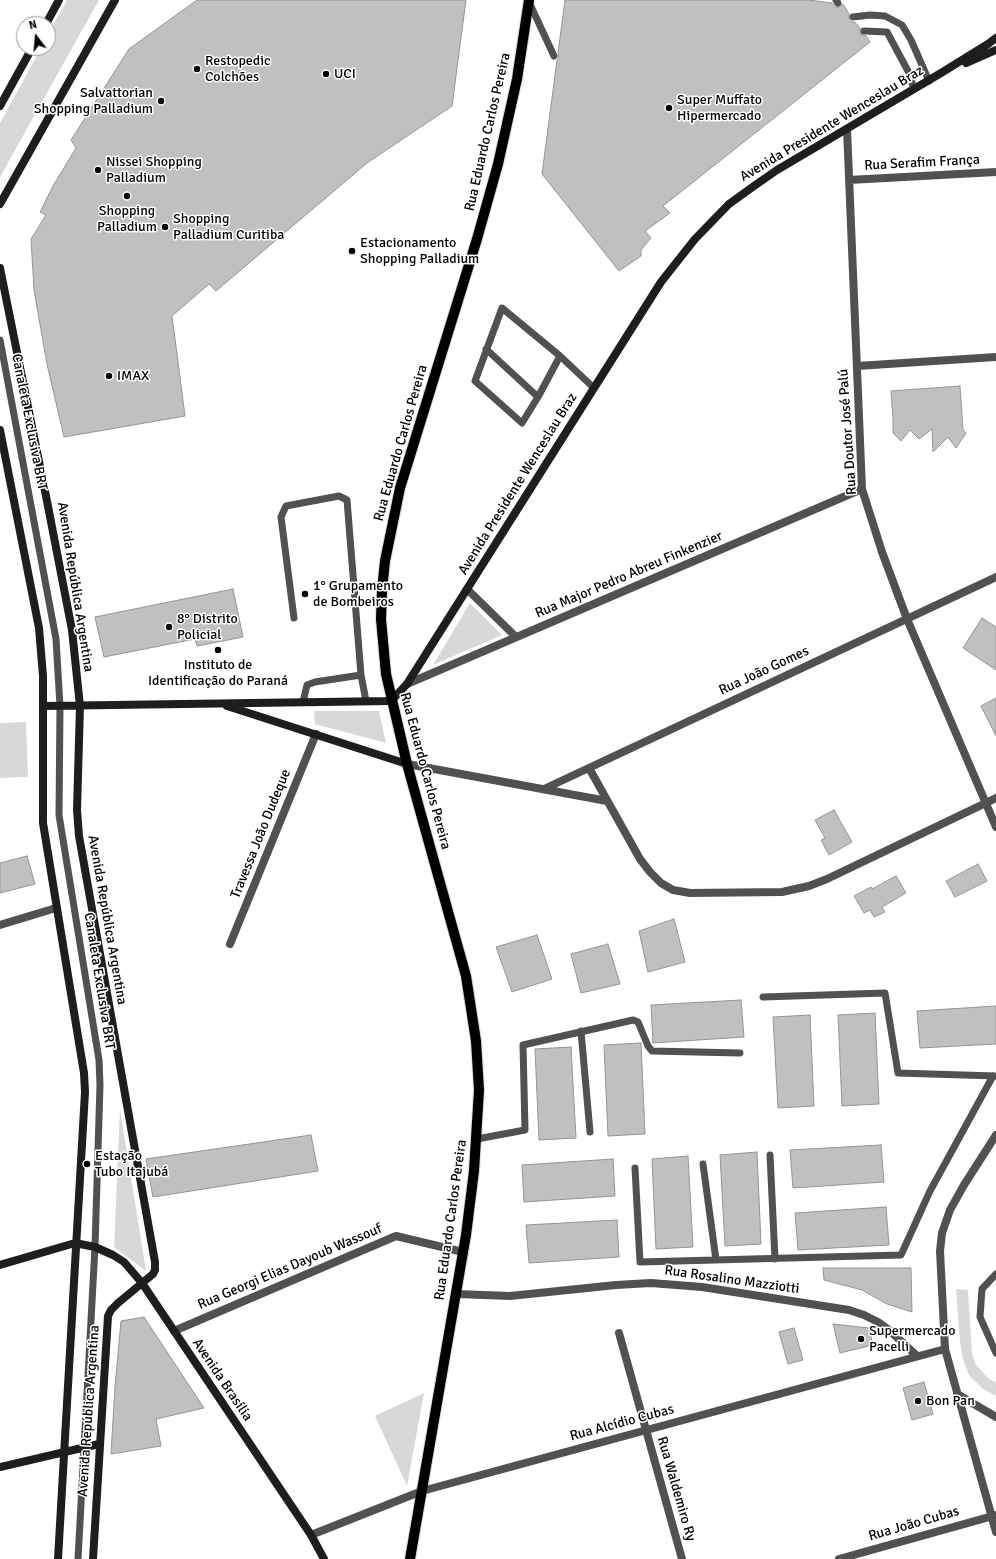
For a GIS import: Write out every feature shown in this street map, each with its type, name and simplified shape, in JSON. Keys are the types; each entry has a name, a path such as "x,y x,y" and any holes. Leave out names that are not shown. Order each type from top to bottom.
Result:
{"main road":[{"name":"Rua Eduardo Carlos Pereira","path":"410,1559 471,1202 477,1139 478,1068 471,1004 460,951 407,764 385,667 381,620 383,575 391,525 408,457 477,239 498,164 517,79 529,1"}],"street":[{"path":"50,16 59,0"},
{"path":"0,204 115,0"},
{"name":"Avenida Presidente Wenceslau Braz","path":"392,701 407,684 661,282 686,249 729,204 754,186 929,81 996,38"},
{"name":"Avenida Presidente Wenceslau Braz","path":"941,73 996,50"},
{"path":"0,106 28,56"},
{"name":"Rua Doutor José Palú","path":"847,129 862,489 882,552 907,619 996,827"},
{"name":"Rua Serafim França","path":"849,180 996,172"},
{"name":"Avenida República Argentina","path":"0,268 72,630 80,706 77,822 155,1262 155,1270 153,1274 118,1303 111,1310 108,1316 93,1559"},
{"path":"857,366 996,357"},
{"name":"Avenida República Argentina","path":"0,430 39,628 44,706 43,823 56,908 83,1060 85,1092 75,1243 65,1452 58,1559"},
{"name":"Rua Major Pedro Abreu Finkenzier","path":"407,684 862,489"},
{"name":"Rua João Gomes","path":"544,789 996,577"},
{"path":"468,589 516,637"},
{"path":"44,706 392,701"},
{"path":"221,704 407,764 607,801"},
{"name":"Travessa João Dudeque","path":"230,944 316,734"},
{"path":"590,768 640,860 650,872 660,883 674,890 695,893 782,892 809,886 828,879 996,798"},
{"path":"0,925 56,908"},
{"path":"996,1135 954,1204 942,1232 940,1251 945,1349 957,1394 994,1515 996,1532"},
{"name":"Rua Georgi Elias Dayoub Wassouf","path":"174,1332 396,1236 463,1252"},
{"path":"0,1265 75,1243"},
{"name":"Avenida Brasília","path":"75,1243 95,1247 113,1255 124,1262 142,1283 311,1535 324,1559"},
{"name":"Rua Rosalino Mazziotti","path":"456,1294 510,1296 616,1285 646,1284 672,1284 702,1287 849,1310 878,1322 917,1356"},
{"name":"Rua Waldemiro Ry","path":"619,1333 682,1559"},
{"name":"Rua Alcídio Cubas","path":"311,1535 422,1491 945,1349"},
{"path":"957,1394 995,1415"},
{"path":"0,1467 99,1444"},
{"name":"Rua João Cubas","path":"839,1559 994,1515"}],"lane":[{"path":"529,1 554,56"},
{"path":"853,17 870,14 885,16 902,25 911,40 929,81"},
{"path":"864,31 887,32 908,71 914,89"},
{"path":"560,356 522,423 475,381 502,308 560,356 594,388"},
{"name":"Canaleta Exclusiva BRT","path":"0,340 51,609 58,664 60,706 58,804 60,827 99,1060 100,1085 95,1247 78,1559"},
{"path":"486,349 538,397"},
{"path":"294,618 281,517 286,506 339,496 347,500 361,675 366,701"},
{"path":"303,702 307,685 315,682 361,675"},
{"path":"635,1168 640,1262 901,1255 930,1191 995,1076 898,1073 885,993 764,997"},
{"path":"477,1139 525,1130 523,1045 633,1020 638,1022 648,1046 652,1051 740,1053"},
{"path":"581,1031 590,1132"},
{"path":"770,1155 775,1258"},
{"path":"703,1164 716,1260"},
{"path":"996,1274 982,1289 980,1317 996,1353"}],"shaded area":[{"path":"67,0 99,0 0,177 0,123 37,56 56,56 56,20"},
{"path":"470,603 502,635 433,665"},
{"path":"314,711 379,711 386,743 315,724"},
{"path":"26,722 28,777 0,778 0,723"},
{"path":"120,1109 146,1271 114,1247"},
{"path":"956,1289 968,1290 972,1353 976,1365 988,1378 996,1383 996,1396 983,1389 969,1375 963,1360 960,1342"},
{"path":"424,1393 407,1486 375,1416"}],"building":[{"name":"Shopping Palladium Curitiba","path":"197,0 466,0 452,106 367,163 216,291 209,284 172,316 185,416 64,437 47,364 34,290 31,239 46,215 40,212 53,186 76,148 71,140 129,49"},
{"name":"Super Muffato Hipermercado","path":"565,0 808,0 832,3 838,8 843,4 849,14 849,20 851,22 855,22 860,28 860,34 866,36 870,42 663,206 670,213 645,231 651,238 641,250 641,256 619,271 542,174 557,60 559,57 558,53"},
{"path":"960,386 963,430 966,433 956,448 948,437 933,452 932,429 919,439 910,430 901,441 893,433 891,391"},
{"name":"8° Distrito Policial","path":"233,589 243,637 197,646 195,639 104,657 95,617"},
{"path":"982,618 996,627 996,670 963,648"},
{"path":"996,698 996,736 981,706"},
{"path":"834,810 852,842 829,855 821,840 825,838 815,820"},
{"path":"27,856 35,884 0,893 0,863"},
{"path":"978,864 987,881 955,897 946,881"},
{"path":"896,876 906,893 882,907 885,912 874,917 870,910 864,913 854,896 871,887 872,889"},
{"path":"674,919 685,962 648,972 639,931"},
{"path":"537,935 552,979 512,992 496,947"},
{"path":"608,944 620,984 581,993 571,954"},
{"path":"741,1000 744,1037 653,1043 651,1005"},
{"path":"996,1006 996,1044 920,1048 917,1011"},
{"path":"875,1013 879,1104 842,1106 838,1015"},
{"path":"810,1015 814,1106 778,1108 773,1017"},
{"path":"641,1043 645,1134 608,1136 604,1045"},
{"path":"571,1047 576,1138 539,1140 535,1049"},
{"path":"311,1135 318,1171 153,1197 146,1159"},
{"path":"881,1145 884,1182 793,1188 790,1150"},
{"path":"757,1152 761,1244 725,1246 720,1155"},
{"path":"688,1156 693,1247 656,1249 652,1159"},
{"path":"613,1159 615,1196 524,1202 522,1165"},
{"path":"886,1207 889,1245 798,1250 795,1213"},
{"path":"617,1220 619,1257 529,1263 526,1225"},
{"path":"823,1268 911,1268 912,1312 887,1304 862,1290 824,1280"},
{"path":"144,1317 204,1408 156,1419 161,1446 111,1454 121,1321"},
{"path":"833,1324 869,1328 873,1345 840,1353"},
{"path":"794,1328 803,1360 788,1364 779,1332"},
{"name":"Bon Pan","path":"924,1382 933,1414 912,1420 903,1388"}],"place":[{"name":"Restopedic Colchões","path":"197,69"},
{"name":"UCI","path":"326,74"},
{"name":"Salvattorian Shopping Palladium","path":"161,101"},
{"name":"Super Muffato Hipermercado","path":"669,108"},
{"name":"Nissei Shopping Palladium","path":"98,170"},
{"name":"Shopping Palladium","path":"127,196"},
{"name":"Shopping Palladium Curitiba","path":"165,227"},
{"name":"Estacionamento Shopping Palladium","path":"352,251"},
{"name":"IMAX","path":"109,376"},
{"name":"1° Grupamento de Bombeiros","path":"305,594"},
{"name":"8° Distrito Policial","path":"169,627"},
{"name":"Instituto de Identificação do Paraná","path":"218,650"},
{"name":"Estação Tubo Itajubá","path":"87,1164"},
{"name":"Supermercado Pacelli","path":"861,1339"},
{"name":"Bon Pan","path":"918,1401"}]}
